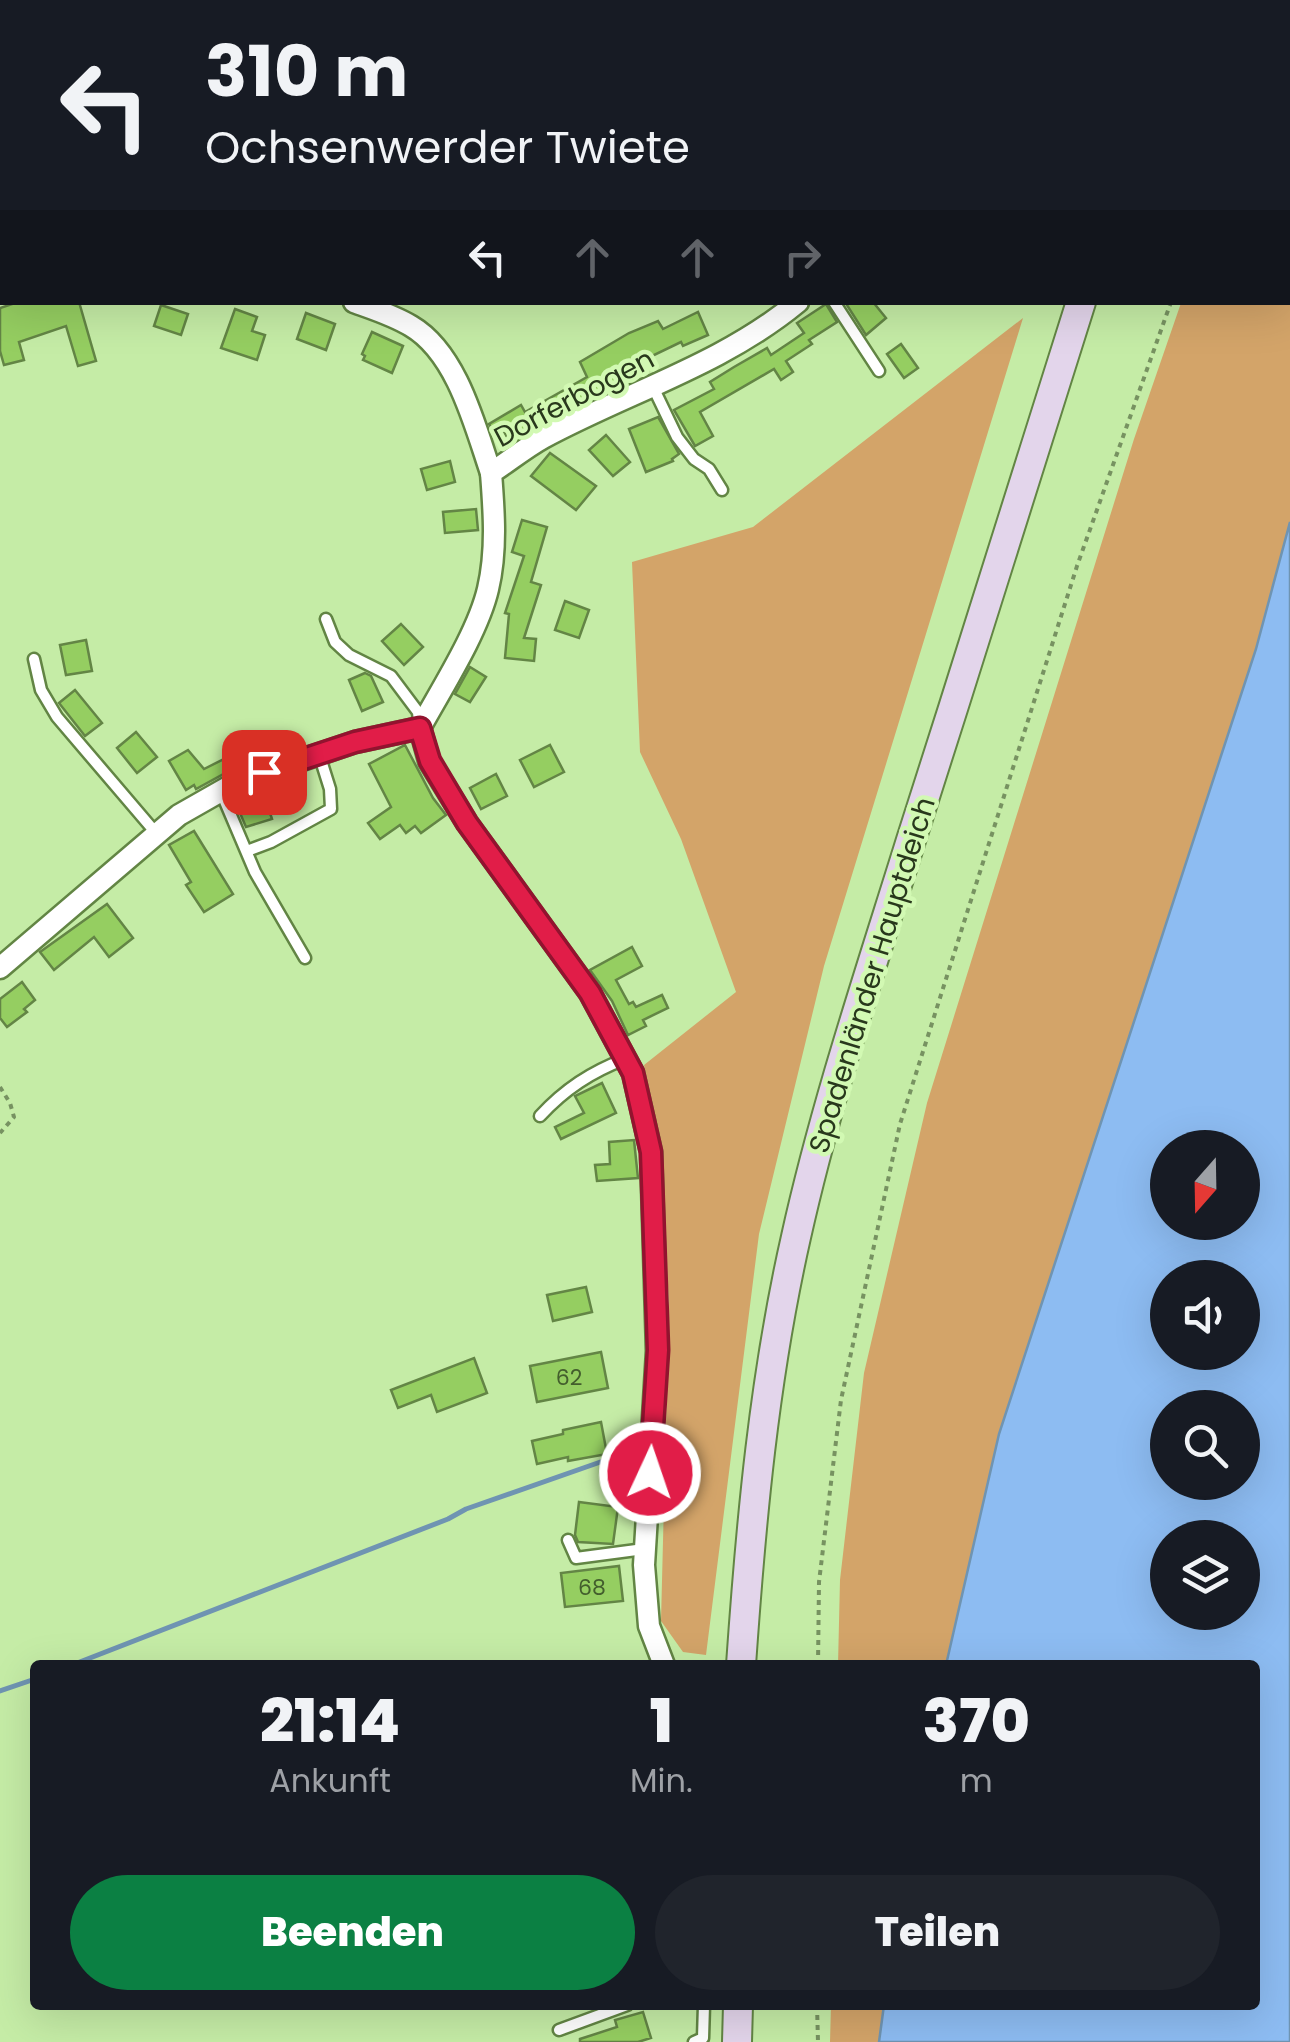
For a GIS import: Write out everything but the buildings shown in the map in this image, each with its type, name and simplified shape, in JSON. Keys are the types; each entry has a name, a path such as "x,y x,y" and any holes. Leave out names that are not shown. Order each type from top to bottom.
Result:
{"street":[{"path":"361,305 415,328 448,364 468,406 491,473"},
{"name":"Dorferbogen","path":"420,728 463,648 488,590 496,526 491,473 542,439 768,328 795,305"},
{"name":"Spadenländer Hauptdeich","path":"741,1660 753,1499 771,1367 796,1237 876,951 1080,305"},
{"path":"0,968 179,815 220,791 319,754 420,728 430,761 467,823 590,993 633,1073 652,1170 658,1350 645,1549 649,1626 662,1660"},
{"path":"736,2042 738,2010"}],"lane":[{"path":"836,305 879,370"},
{"path":"653,387 677,437 722,490"},
{"path":"326,619 336,642 349,654 391,676 418,712 420,728"},
{"path":"34,659 41,690 57,717 156,834"},
{"path":"247,851 272,842 331,809 330,789 319,754"},
{"path":"220,791 255,872 304,958"},
{"path":"540,1116 560,1094 596,1070 625,1059"},
{"path":"568,1540 576,1558 645,1549"},
{"path":"559,2030 614,2010"},
{"path":"694,2042 703,2038 704,2010"}],"path":[{"path":"818,1660 820,1582 841,1400 900,1124 1077,566 1169,305"},
{"path":"0,1087 14,1117 0,1133"},
{"path":"817,2010 818,2042"}],"shaded area":[{"path":"1180,305 1290,305 1290,522 1256,649 999,1434 947,1660 838,1660 840,1580 864,1373 927,1103 1134,439"},
{"path":"1023,318 824,966 759,1234 706,1655 683,1652 661,1621 669,1302 660,1153 644,1065 736,992 681,839 640,752 632,562 753,527"},
{"path":"831,2010 883,2010 879,2042 830,2042"}],"water":[{"path":"1290,522 1290,2042 879,2042 883,2010 1260,2010 1260,1660 947,1660 999,1434 1256,649"}],"waterway":[{"path":"85,1660 466,1509 609,1459"},
{"path":"0,1691 30,1681"}],"route":[{"path":"264,772 355,742 420,728 430,761 467,823 590,993 633,1073 651,1152 658,1350 650,1473"}]}
